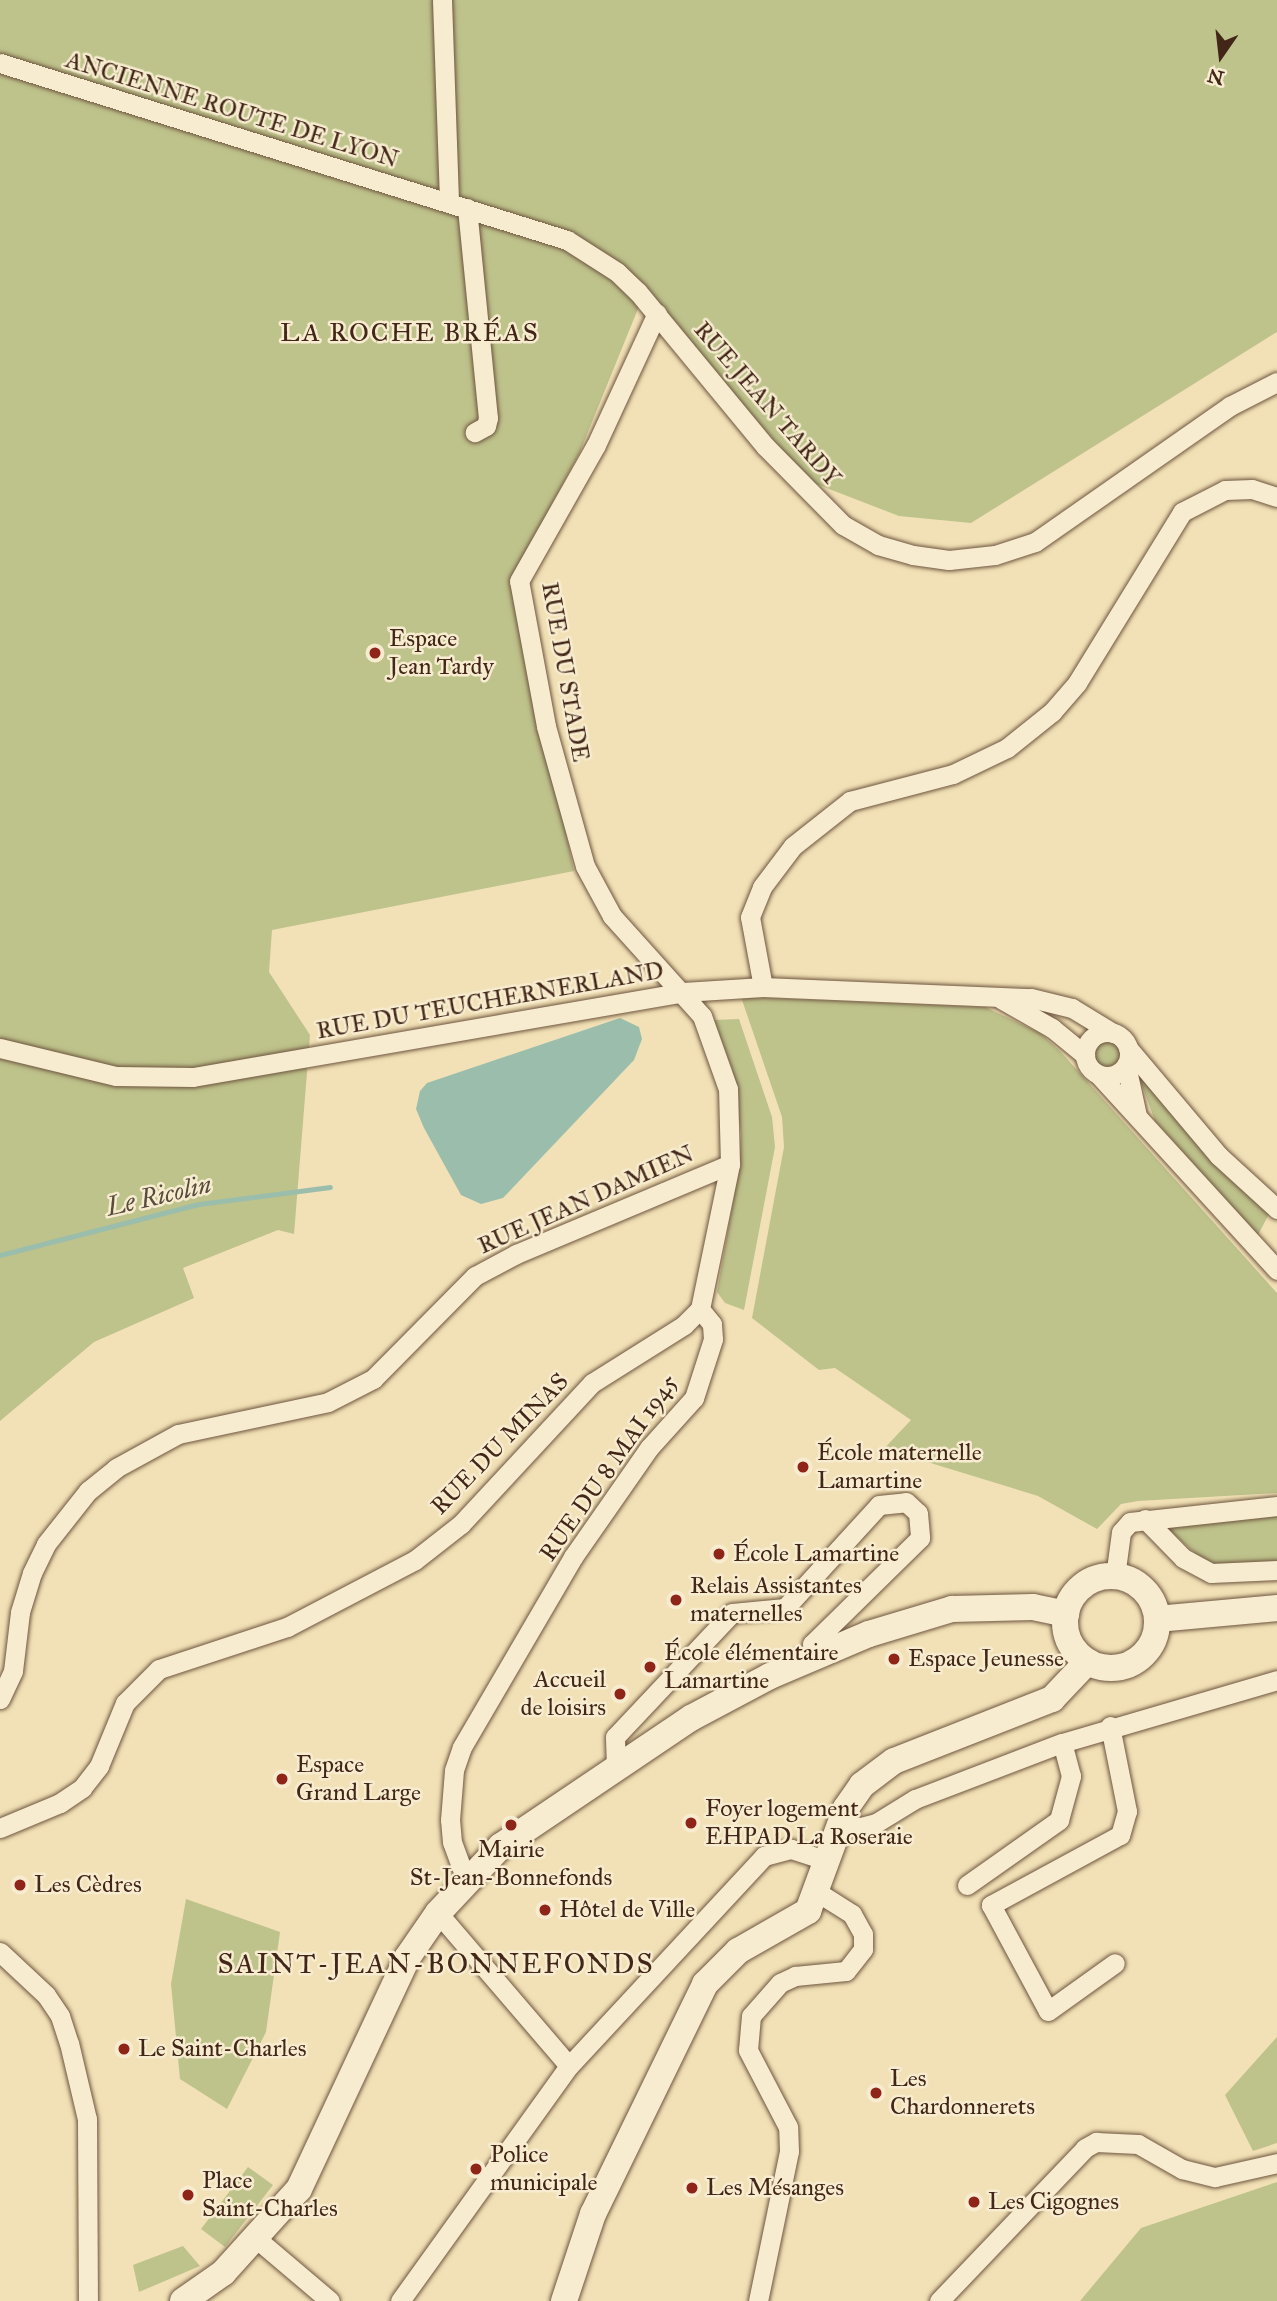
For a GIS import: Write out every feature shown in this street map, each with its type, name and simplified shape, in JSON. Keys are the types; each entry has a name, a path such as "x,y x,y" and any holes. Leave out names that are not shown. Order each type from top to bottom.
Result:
{"main road":[{"path":"1115,1577 1127,1580 1148,1595 1157,1619 1150,1646 1141,1657 1115,1668 1087,1661 1069,1641 1066,1614 1070,1601 1089,1582 1115,1577"},
{"path":"183,2301 223,2273 257,2240 299,2189 407,1958 438,1913 466,1880 616,1767 730,1696 817,1655 889,1627 952,1609 1033,1607 1066,1614"},
{"path":"1157,1619 1277,1608"},
{"path":"564,2301 593,2214 705,1984 738,1951 799,1919 817,1892 841,1823 854,1795 881,1768 1052,1699 1087,1661"}],"street":[{"path":"442,0 458,206 488,411 486,426 475,432"},
{"name":"ANCIENNE ROUTE DE LYON","path":"0,63 458,206"},
{"name":"RUE JEAN TARDY","path":"458,206 584,250 617,272 657,313 765,446 842,525 878,545 949,560 995,555 1035,542 1230,406 1277,382"},
{"name":"RUE DU STADE","path":"657,313 596,444 519,581 545,726 585,866 612,916 683,992"},
{"path":"763,987 750,917 762,887 793,846 850,800 953,774 1007,748 1052,712 1077,683 1182,512 1201,498 1225,490 1252,489 1277,497"},
{"name":"RUE DU TEUCHERNERLAND","path":"0,1048 104,1074 193,1077 683,992 763,987 993,995 1072,1008 1113,1033"},
{"path":"683,992 702,1016 728,1089 730,1164 700,1309"},
{"name":"RUE DU TEUCHERNERLAND","path":"993,995 1052,1028 1084,1055"},
{"path":"1277,1209 1219,1156 1127,1056 1113,1033 1094,1036 1084,1055 1088,1067 1099,1075 1277,1270"},
{"path":"1099,1075 1111,1076 1127,1056"},
{"path":"1127,1056 1137,1116"},
{"name":"RUE JEAN DAMIEN","path":"0,1699 13,1671 20,1612 36,1563 66,1516 116,1468 178,1434 328,1402 373,1379 475,1276 516,1254 730,1164"},
{"name":"RUE DU MINAS","path":"0,1828 60,1803 82,1788 99,1766 125,1703 159,1669 287,1627 415,1559 470,1516 592,1383 684,1325 700,1309"},
{"name":"RUE DU 8 MAI 1945","path":"466,1880 452,1842 450,1820 454,1770 463,1747 573,1557 649,1448 694,1398 713,1339 712,1324 700,1309"},
{"path":"616,1767 615,1737 732,1613 785,1608 879,1505 906,1502 918,1513 920,1538 812,1644 817,1655"},
{"path":"1115,1577 1121,1532 1130,1522 1145,1518 1277,1506"},
{"path":"1145,1518 1183,1558 1211,1573 1277,1570"},
{"path":"841,1823 861,1827 876,1823 915,1799 1062,1742 1277,1680"},
{"path":"1110,1726 1127,1811 1120,1835 991,1905 1048,2011 1115,1963"},
{"path":"967,1885 1059,1820 1071,1776 1062,1742"},
{"path":"400,2301 569,2066 764,1856 791,1849 828,1861"},
{"path":"758,2301 789,2151 788,2127 748,2050 751,2016 768,1992 780,1983 795,1976 846,1971 863,1950 863,1934 852,1914 817,1892"},
{"path":"438,1913 569,2066"},
{"path":"0,1952 46,1995 60,2016 69,2043 87,2119 88,2301"},
{"path":"939,2301 1086,2148 1096,2142 1138,2144 1182,2169 1215,2177 1277,2163"},
{"path":"257,2240 330,2301"}],"green space":[{"path":"0,0 1277,0 1277,332 971,523 899,516 811,482 644,294 579,454 512,577 574,871 272,930 269,972 310,1035 294,1234 278,1230 183,1268 194,1298 94,1342 0,1421"},
{"path":"741,997 985,1007 1040,1033 1060,1051 1277,1293 1277,1493 1121,1504 1097,1529 1038,1496 911,1457 879,1454 911,1420 835,1368 819,1370 752,1318 784,1147 782,1117"},
{"path":"739,1019 772,1117 775,1147 744,1310 725,1303 717,1292 740,1162 741,1133 732,1069 714,1020"},
{"path":"1107,1041 1117,1044 1120,1054 1117,1064 1107,1067 1097,1064 1094,1054 1097,1044"},
{"path":"1137,1071 1232,1181 1269,1214 1258,1235 1155,1121"},
{"path":"1277,1515 1277,1567 1211,1567 1169,1530 1176,1525"},
{"path":"186,1899 280,1932 266,2032 227,2109 180,2079 171,1984"},
{"path":"1277,2037 1277,2143 1253,2151 1225,2095"},
{"path":"248,2167 273,2185 225,2247 201,2229"},
{"path":"1277,2182 1277,2301 1080,2301 1141,2228"},
{"path":"183,2246 200,2266 139,2292 133,2265"}],"shaded area":[{"path":"620,1018 639,1027 642,1039 634,1060 503,1198 481,1204 461,1195 416,1109 420,1091 427,1083"}],"waterway":[{"name":"Le Ricolin","path":"0,1255 199,1204 330,1187"}],"place":[{"name":"Espace Jean Tardy","path":"375,653"},
{"name":"École maternelle Lamartine","path":"803,1467"},
{"name":"École Lamartine","path":"719,1554"},
{"name":"Relais Assistantes maternelles","path":"676,1600"},
{"name":"Espace Jeunesse","path":"894,1659"},
{"name":"École élémentaire Lamartine","path":"650,1667"},
{"name":"Accueil de loisirs","path":"620,1694"},
{"name":"Espace Grand Large","path":"282,1779"},
{"name":"Foyer logement EHPAD La Roseraie","path":"691,1823"},
{"name":"Mairie St-Jean-Bonnefonds","path":"511,1825"},
{"name":"Les Cèdres","path":"20,1885"},
{"name":"Hôtel de Ville","path":"545,1910"},
{"name":"Le Saint-Charles","path":"124,2049"},
{"name":"Les Chardonnerets","path":"876,2093"},
{"name":"Police municipale","path":"476,2169"},
{"name":"Les Mésanges","path":"692,2188"},
{"name":"Place Saint-Charles","path":"188,2195"},
{"name":"Les Cigognes","path":"974,2202"}],"district":[{"name":"LA ROCHE BRÉAS","path":"410,333"},
{"name":"SAINT-JEAN-BONNEFONDS","path":"436,1964"}]}
